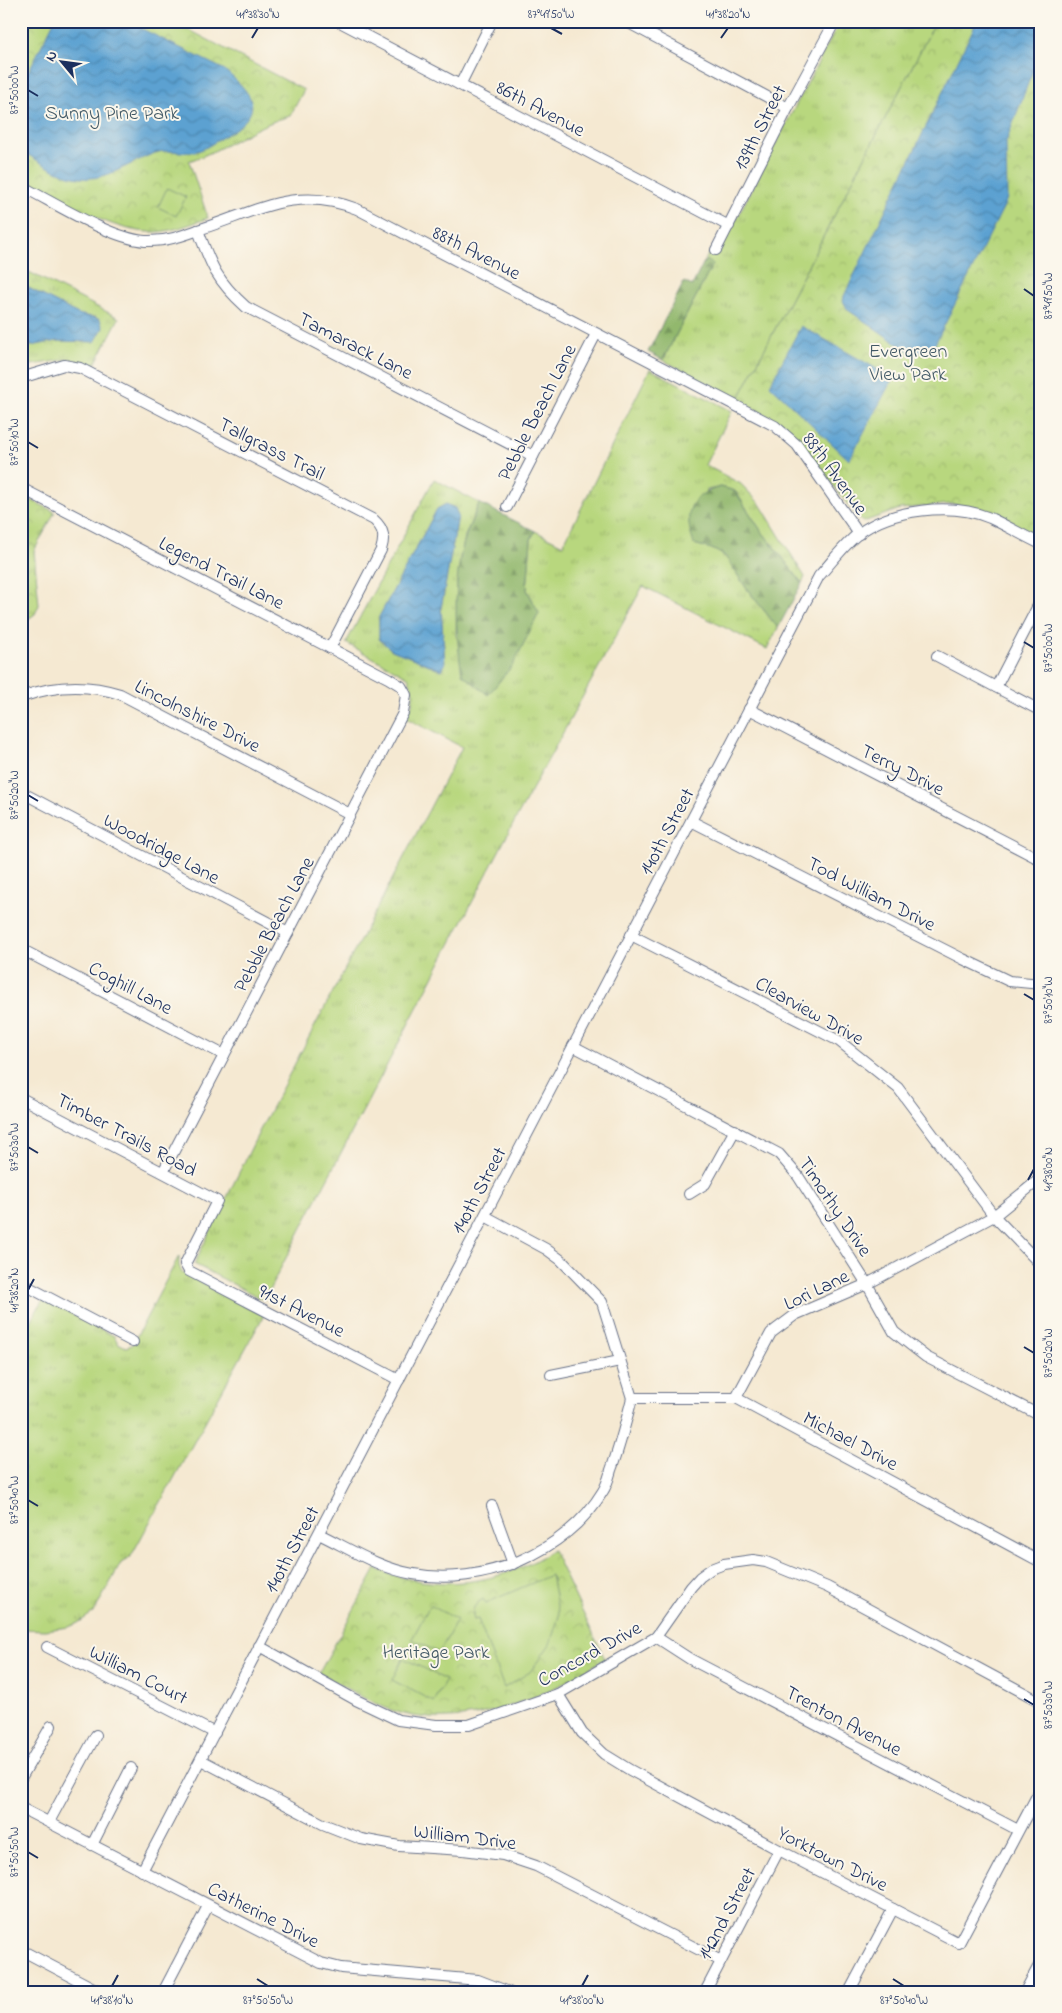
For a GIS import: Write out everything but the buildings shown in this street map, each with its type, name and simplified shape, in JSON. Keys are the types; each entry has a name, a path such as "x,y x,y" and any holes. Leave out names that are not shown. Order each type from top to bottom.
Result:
{"main road":[{"path":"1027,1992 1041,1966"}],"street":[{"path":"21,26 24,21"},
{"path":"460,85 492,21"},
{"path":"625,21 788,108"},
{"name":"139th Street","path":"716,250 788,108 835,21"},
{"name":"86th Avenue","path":"344,23 729,226"},
{"name":"88th Avenue","path":"21,186 105,230 122,236 144,240 163,241 280,201 310,198 334,201 357,209 774,426 797,445 859,534"},
{"name":"Tamarack Lane","path":"198,230 211,266 227,289 246,307 533,456"},
{"name":"Pebble Beach Lane","path":"507,507 596,334"},
{"name":"Tallgrass Trail","path":"21,378 64,365 80,368 374,520 383,531 384,540 381,550 330,648"},
{"name":"Legend Trail Lane","path":"21,488 396,682 404,690"},
{"path":"859,534 900,515 921,511 950,510 988,518 1041,544"},
{"name":"140th Street","path":"142,1871 819,576 859,534"},
{"path":"996,687 1041,600"},
{"path":"937,656 1041,711"},
{"name":"Lincolnshire Drive","path":"21,697 43,690 66,686 89,687 120,694 350,814"},
{"name":"Pebble Beach Lane","path":"163,1172 403,713 406,703 404,690"},
{"name":"Terry Drive","path":"749,709 1041,860"},
{"name":"Woodridge Lane","path":"21,792 288,933"},
{"name":"Tod William Drive","path":"691,821 970,963 1009,981 1041,984"},
{"name":"Clearview Drive","path":"631,935 839,1041 867,1062 898,1088 994,1216 1041,1264"},
{"name":"Coghill Lane","path":"21,949 224,1055"},
{"name":"Timothy Drive","path":"573,1046 779,1154 798,1176 867,1284 894,1332 926,1357 1041,1416"},
{"name":"Timber Trails Road","path":"21,1098 217,1201 185,1264 189,1271"},
{"path":"689,1194 705,1184 735,1130"},
{"name":"Lori Lane","path":"736,1398 771,1333 795,1315 867,1284 994,1216 1041,1178"},
{"path":"319,1534 373,1562 413,1574 457,1576 481,1574 513,1564 546,1548 579,1521 604,1491 621,1444 632,1398 602,1302 561,1260 530,1239 485,1216"},
{"name":"91st Avenue","path":"189,1271 399,1380"},
{"path":"21,1283 133,1342"},
{"path":"552,1374 620,1361"},
{"name":"Michael Drive","path":"632,1398 736,1398 1041,1562"},
{"path":"492,1506 513,1564"},
{"name":"Concord Drive","path":"259,1646 356,1700 398,1720 436,1725 469,1725 558,1694 656,1636 700,1577 711,1570 737,1561 752,1560 766,1562 827,1587 1041,1702"},
{"name":"Trenton Avenue","path":"656,1636 690,1659 1018,1830"},
{"name":"William Court","path":"47,1647 215,1733"},
{"name":"Yorktown Drive","path":"558,1694 582,1733 604,1754 639,1775 779,1850 959,1943 1041,1788"},
{"path":"21,1778 51,1726"},
{"path":"49,1822 96,1734"},
{"name":"William Drive","path":"201,1760 323,1824 361,1839 398,1846 463,1850 503,1855 536,1866 720,1961"},
{"path":"92,1845 131,1768"},
{"name":"Catherine Drive","path":"21,1808 292,1949 332,1966 478,1980 509,1992"},
{"name":"142nd Street","path":"704,1992 779,1850"},
{"path":"163,1992 208,1906"},
{"path":"849,1992 892,1909"},
{"path":"21,1950 101,1992"}],"green space":[{"name":"Sunny Pine Park","path":"30,21 172,21 304,90 290,116 264,125 215,151 189,161 208,218 182,227 156,232 122,227 87,213 21,178 21,39"},
{"path":"840,21 936,21 738,400 663,360 713,264 705,260 711,250 719,252"},
{"name":"Evergreen View Park","path":"936,21 1041,21 1041,537 981,509 951,504 900,509 863,522 801,443 774,420 738,400"},
{"path":"167,188 186,197 176,216 158,207"},
{"path":"705,260 713,264 663,360 648,352 684,282 692,286"},
{"path":"21,268 119,318 94,366 70,359 31,365 21,369 21,348 52,342 84,342 96,317 78,314 21,284"},
{"path":"650,369 732,411 705,465 741,484 760,504 805,577 802,583 760,529 735,491 721,487 707,490 694,544 712,549 725,556 747,589 778,628 767,649 643,586 511,828 264,1300 194,1264 260,1130 462,747 406,718 413,698 408,677 346,643 434,479 479,503 465,536 457,583 456,636 482,689 488,695 539,614 527,590 531,539 535,531 563,545","holes":["446,504 458,516 441,608 445,664 442,670 392,650 379,639 379,617 437,509"]},
{"path":"721,487 735,491 760,529 802,583 778,628 747,589 725,556 712,549 694,544 689,523 691,507 701,495"},
{"path":"21,495 55,512 34,551 39,605 35,614 21,624"},
{"path":"479,503 535,531 531,539 527,590 539,613 513,665 488,695 462,674 456,622 458,569 466,535"},
{"path":"179,1256 179,1266 182,1272 264,1315 130,1558 121,1563 94,1612 69,1627 45,1630 21,1629 21,1340 43,1299 114,1336 118,1343 126,1347 132,1345"},
{"name":"Heritage Park","path":"553,1550 605,1659 562,1684 537,1696 497,1710 455,1718 435,1718 414,1716 394,1711 356,1694 319,1673 376,1569 398,1577 421,1581 467,1582 490,1578 512,1571 533,1562"},
{"path":"551,1575 559,1616 550,1644 530,1672 504,1688 478,1619 474,1620 474,1608 483,1599 486,1603"},
{"path":"430,1605 457,1620 439,1653 412,1639"},
{"path":"403,1658 446,1680 434,1702 392,1680"}],"water":[{"name":"Sunny Pine Park","path":"54,21 126,21 223,69 243,87 249,96 252,104 251,111 246,119 237,127 211,145 200,150 155,153 100,177 72,177 57,171 21,151 21,86"},
{"path":"977,21 1041,21 1041,49 1006,142 1007,198 1004,206 935,344 923,352 912,352 848,310 843,301"},
{"path":"21,284 78,314 100,319 103,328 95,342 57,341 21,348"},
{"path":"801,326 893,378 849,460 770,385"},
{"path":"446,504 455,508 458,516 441,608 445,664 442,670 392,650 379,639 379,617 437,509"}]}
